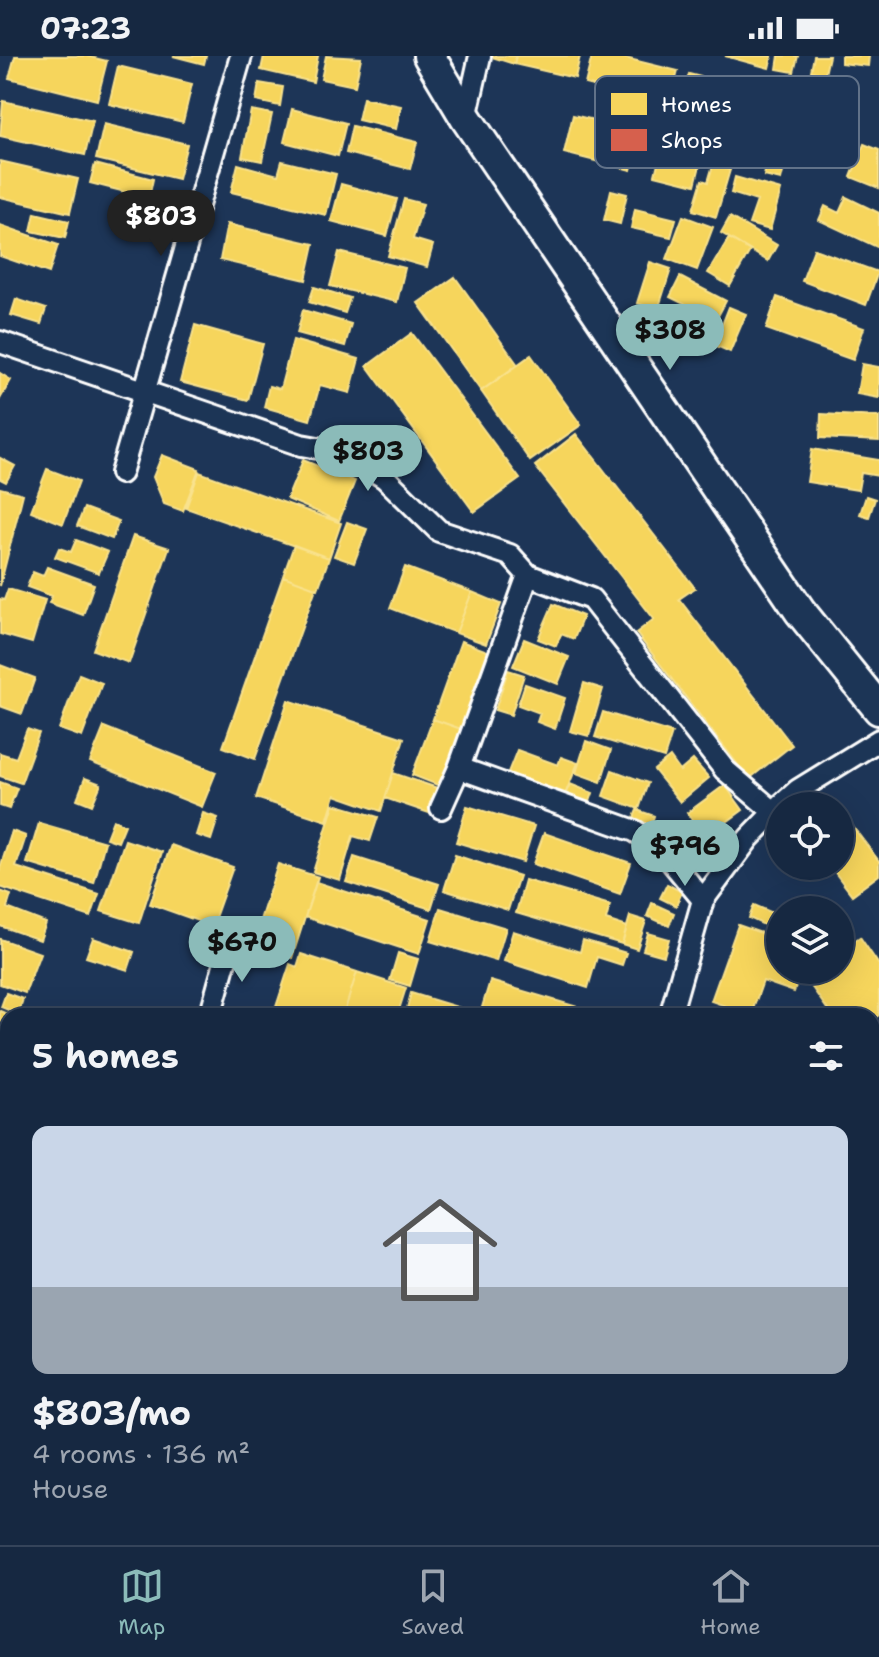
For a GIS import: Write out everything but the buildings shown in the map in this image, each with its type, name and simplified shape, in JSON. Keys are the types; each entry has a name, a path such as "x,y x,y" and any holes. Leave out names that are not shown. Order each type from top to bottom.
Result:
{"main road":[{"path":"429,56 466,118 800,611 879,709"}],"street":[{"path":"121,473 241,56"},
{"path":"466,118 480,56"},
{"path":"0,342 301,445 346,453 385,478 439,531 510,555 528,575 591,599 725,770 766,799"},
{"path":"441,808 459,768 528,575"},
{"path":"796,792 879,740"},
{"path":"459,768 635,831 661,849 703,900"},
{"path":"672,1008 703,900 749,838 766,820"},
{"path":"212,1008 231,940"}]}
